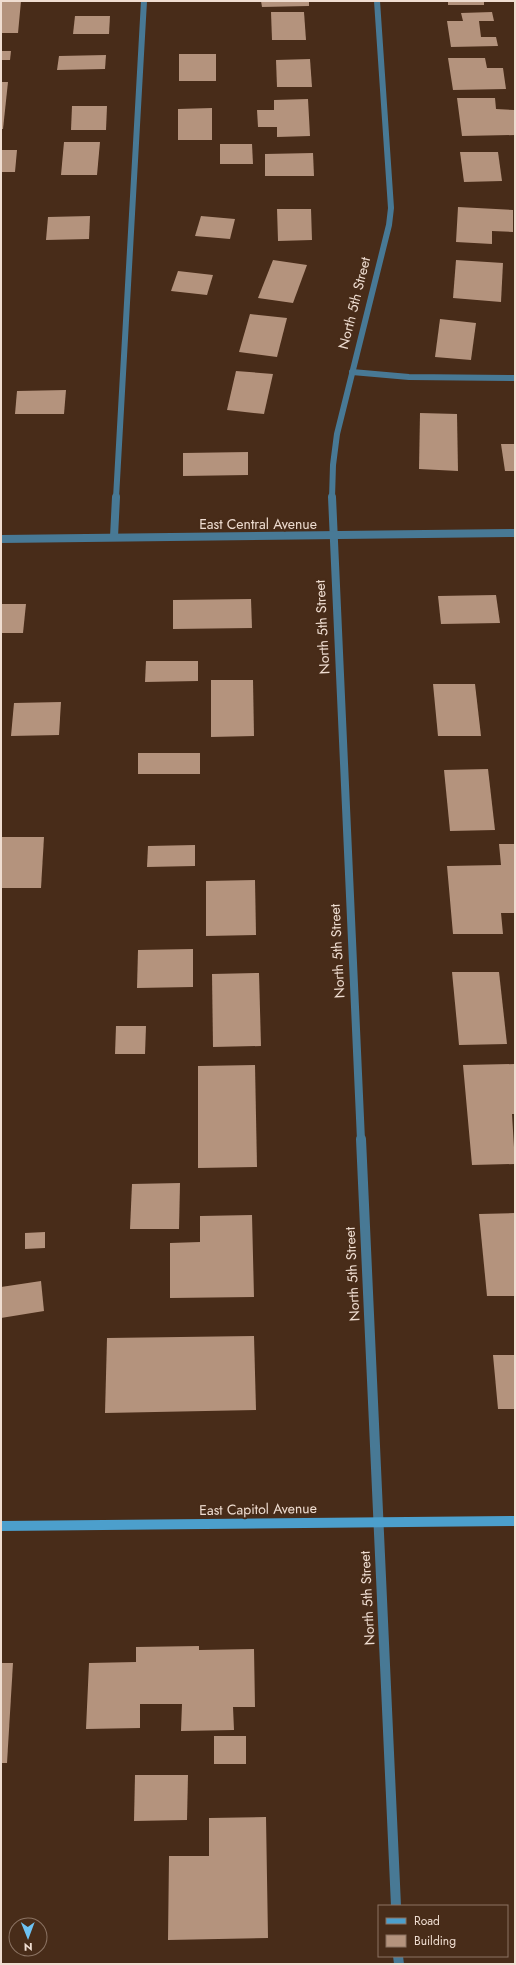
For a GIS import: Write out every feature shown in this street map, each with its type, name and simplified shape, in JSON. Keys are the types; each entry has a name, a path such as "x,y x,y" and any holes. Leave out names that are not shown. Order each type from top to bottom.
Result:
{"street":[{"path":"114,537 144,1"},
{"name":"North 5th Street","path":"377,1 391,208 389,225 337,434 333,465 333,536 396,1905"},
{"path":"352,372 409,377 515,378"},
{"name":"East Central Avenue","path":"1,539 515,534"},
{"name":"East Capitol Avenue","path":"1,1526 515,1521"}],"building":[{"path":"1,1 21,1 18,33 1,33"},
{"path":"261,1 309,1 309,6 262,7"},
{"path":"448,1 484,1 484,5 448,5"},
{"path":"271,12 304,12 306,40 272,40"},
{"path":"492,12 494,21 479,21 481,37 496,37 498,46 451,47 447,21 463,21 461,13"},
{"path":"75,16 110,16 109,34 73,34"},
{"path":"1,51 11,51 10,60 1,60"},
{"path":"179,54 216,54 216,81 179,81"},
{"path":"106,55 105,69 57,70 59,56"},
{"path":"448,58 485,58 487,68 503,68 506,89 453,90"},
{"path":"310,59 312,87 277,87 276,60"},
{"path":"1,82 8,82 3,129 1,129"},
{"path":"457,98 495,98 496,109 514,110 515,135 462,136"},
{"path":"308,99 310,136 277,137 277,127 258,127 257,110 274,110 274,100"},
{"path":"72,106 107,106 106,130 71,130"},
{"path":"212,108 212,140 178,140 178,109"},
{"path":"64,142 100,142 97,175 61,175"},
{"path":"220,144 252,144 253,164 220,164"},
{"path":"1,150 17,150 15,172 1,172"},
{"path":"460,152 498,152 502,181 464,182"},
{"path":"313,153 314,176 265,176 265,154"},
{"path":"458,207 513,210 513,232 492,231 492,244 456,242"},
{"path":"277,209 311,209 312,240 278,241"},
{"path":"90,216 89,239 46,240 48,217"},
{"path":"201,216 235,219 230,239 195,236"},
{"path":"273,260 307,265 293,303 258,298"},
{"path":"456,260 503,263 501,302 453,298"},
{"path":"178,271 213,275 207,295 171,291"},
{"path":"250,314 287,318 277,357 239,352"},
{"path":"440,319 476,323 471,360 435,357"},
{"path":"236,371 273,374 264,414 227,410"},
{"path":"66,390 64,414 15,414 17,391"},
{"path":"420,413 457,414 458,471 419,469"},
{"path":"501,444 515,444 515,471 505,471"},
{"path":"248,452 248,475 183,476 183,453"},
{"path":"496,595 500,623 441,624 438,596"},
{"path":"251,599 252,628 173,629 173,600"},
{"path":"1,604 26,604 23,633 1,633"},
{"path":"146,661 198,661 198,681 145,682"},
{"path":"211,680 253,680 254,736 211,737"},
{"path":"433,684 475,684 481,736 438,736"},
{"path":"61,702 59,735 11,736 14,703"},
{"path":"138,753 200,753 200,774 138,774"},
{"path":"488,769 495,830 450,831 444,770"},
{"path":"1,837 44,837 41,888 1,888"},
{"path":"499,844 515,844 515,913 501,913 503,934 453,934 447,866 501,865"},
{"path":"195,845 195,866 147,867 148,846"},
{"path":"255,880 256,935 206,936 206,881"},
{"path":"193,949 193,987 137,988 138,950"},
{"path":"452,972 499,972 507,1044 459,1045"},
{"path":"259,973 261,1046 213,1047 212,974"},
{"path":"116,1026 146,1026 145,1054 115,1054"},
{"path":"515,1064 515,1114 512,1114 515,1164 472,1165 463,1065"},
{"path":"255,1065 257,1167 198,1168 198,1066"},
{"path":"180,1183 179,1229 130,1229 132,1184"},
{"path":"515,1213 515,1296 487,1296 479,1214"},
{"path":"252,1215 254,1297 170,1298 170,1243 200,1242 200,1216"},
{"path":"45,1232 45,1248 25,1249 25,1233"},
{"path":"41,1281 44,1311 1,1318 1,1287"},
{"path":"254,1336 256,1410 105,1413 107,1338"},
{"path":"493,1355 515,1355 515,1409 498,1409"},
{"path":"199,1646 199,1650 254,1649 255,1707 233,1707 234,1730 181,1731 182,1704 140,1704 140,1728 86,1729 89,1663 136,1662 136,1647"},
{"path":"1,1663 13,1663 7,1763 1,1763"},
{"path":"214,1736 246,1736 246,1764 214,1764"},
{"path":"135,1775 188,1775 187,1820 134,1821"},
{"path":"266,1817 268,1938 168,1940 169,1856 209,1856 209,1818"}]}
